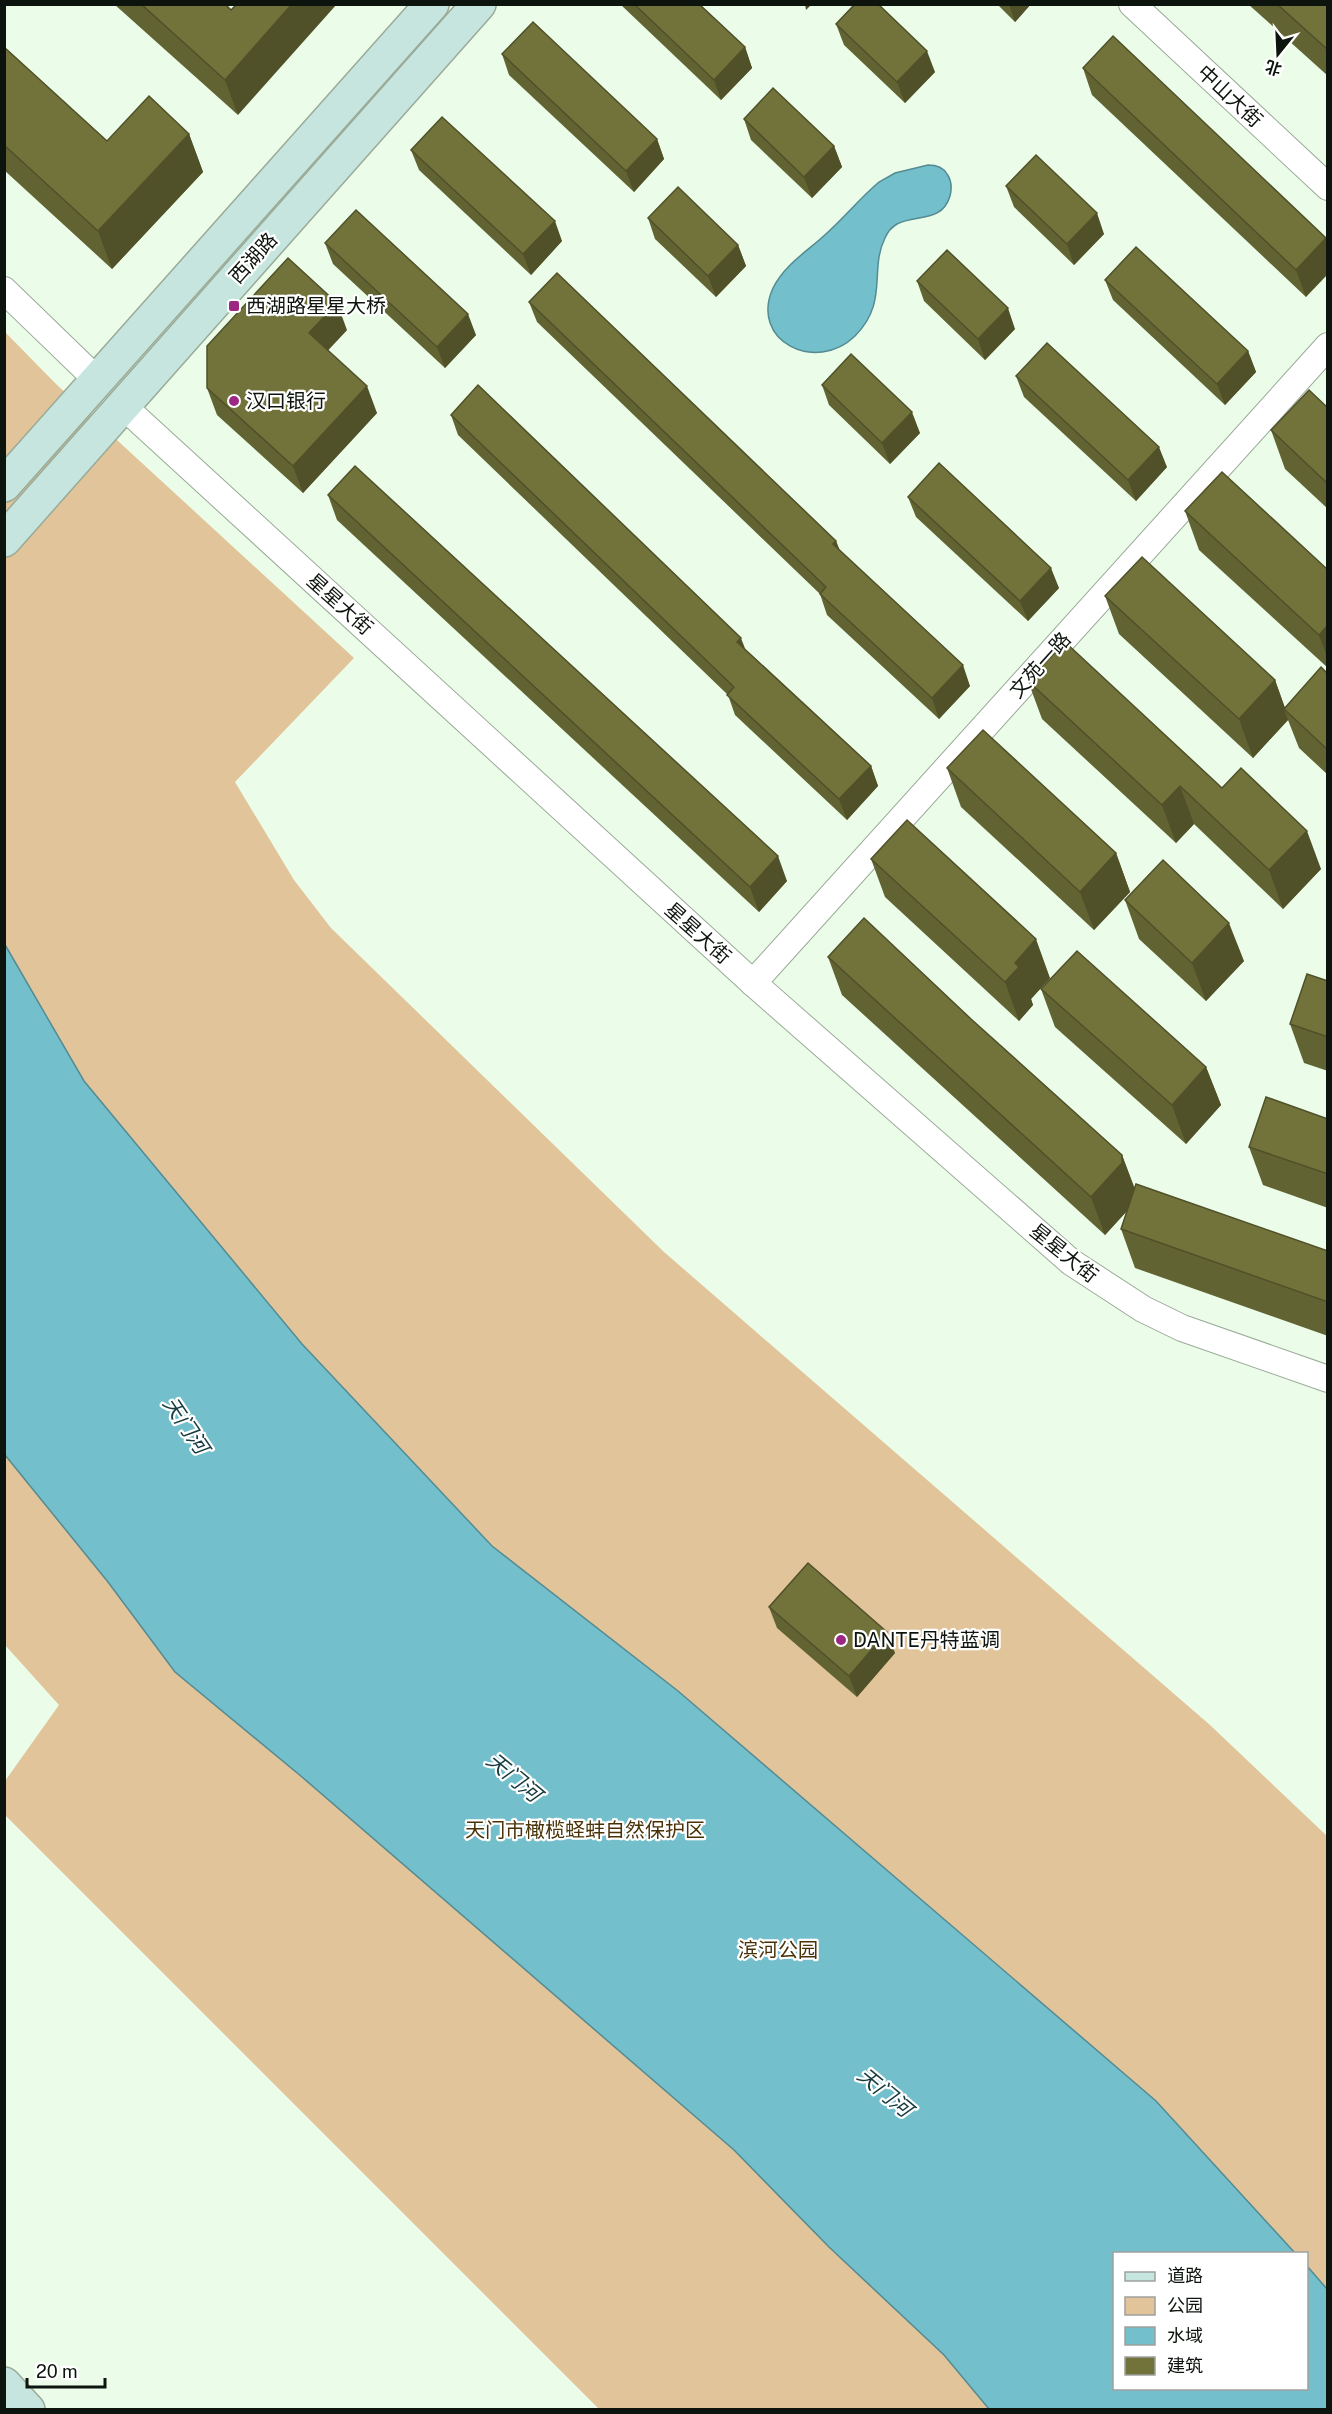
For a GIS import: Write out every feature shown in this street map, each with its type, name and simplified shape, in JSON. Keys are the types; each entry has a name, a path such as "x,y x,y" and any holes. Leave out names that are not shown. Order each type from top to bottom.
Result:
{"main road":[{"name":"西湖路","path":"4,485 432,4"},
{"name":"西湖路","path":"4,540 479,4"},
{"path":"4,2384 28,2409"}],"street":[{"name":"中山大街","path":"1132,4 1328,188"},
{"path":"4,290 96,380"},
{"name":"文苑一路","path":"753,983 1328,346"},
{"name":"星星大街","path":"122,405 753,983 1071,1263 1143,1309 1182,1328 1328,1379"}],"green space":[{"name":"滨河公园","path":"5,332 56,384 354,658 235,782 294,880 331,928 664,1252 1210,1725 1327,1836 1327,2409 599,2409 5,1815 5,1781 59,1705 5,1645"}],"water":[{"path":"928,165 939,167 949,177 950,196 946,205 935,214 904,221 897,224 887,234 878,262 877,286 872,311 865,323 855,336 839,347 822,352 806,351 790,346 778,336 770,323 768,307 778,279 797,258 820,240 879,182 895,173"},
{"name":"天门市橄榄蛏蚌自然保护区","path":"4,943 84,1081 302,1344 492,1546 678,1691 1156,2101 1294,2252 1113,2252 1113,2390 1308,2390 1308,2267 1327,2289 1327,2409 989,2409 944,2355 829,2247 734,2150 302,1777 175,1672 108,1582 5,1455"}],"building":[{"path":"141,4 225,4 231,10 237,4 292,4 225,80"},
{"path":"634,4 699,4 745,47 714,80"},
{"path":"855,4 878,4 927,51 897,82 836,24"},
{"path":"1277,4 1328,4 1328,50"},
{"path":"533,22 657,139 626,171 502,54"},
{"path":"1113,36 1326,238 1296,270 1083,68"},
{"path":"4,47 107,141 149,96 189,134 98,231 4,145"},
{"path":"773,88 834,146 804,177 744,119"},
{"path":"442,117 555,221 523,254 411,150"},
{"path":"1036,155 1097,213 1067,244 1006,186"},
{"path":"678,187 738,245 708,276 648,218"},
{"path":"356,210 468,314 437,347 325,243"},
{"path":"1136,247 1248,351 1217,384 1105,280"},
{"path":"947,250 1008,308 978,339 917,281"},
{"path":"288,258 337,303 309,333 367,386 293,466 207,388 207,346"},
{"path":"557,273 836,541 833,544 963,665 932,698 820,594 826,587 529,302"},
{"path":"1047,343 1159,447 1128,480 1016,376"},
{"path":"851,354 912,412 882,443 822,385"},
{"path":"478,385 741,638 737,642 871,766 839,799 727,695 734,687 451,415"},
{"path":"1309,390 1328,408 1328,484 1271,430"},
{"path":"939,463 1051,568 1020,601 908,497"},
{"path":"355,466 778,856 750,887 328,495"},
{"path":"1222,472 1328,570 1328,625 1319,635 1185,511"},
{"path":"1142,557 1275,680 1239,719 1105,596"},
{"path":"1065,642 1222,788 1241,768 1307,831 1269,870 1180,786 1162,805 1028,681"},
{"path":"1321,667 1328,674 1328,750 1284,709"},
{"path":"983,730 1116,853 1080,892 947,768"},
{"path":"907,820 1036,939 1015,963 1019,967 1005,982 871,859"},
{"path":"1163,860 1229,923 1192,963 1125,900"},
{"path":"864,918 971,1019 1122,1155 1122,1163 1091,1197 828,957"},
{"path":"1077,951 1206,1067 1172,1105 1041,989"},
{"path":"1307,974 1328,981 1328,1037 1290,1024"},
{"path":"1266,1097 1328,1119 1328,1174 1249,1147"},
{"path":"1136,1184 1328,1251 1328,1302 1121,1229"},
{"path":"808,1563 887,1632 849,1676 769,1607"}],"place":[{"name":"西湖路星星大桥","path":"234,306"},
{"name":"汉口银行","path":"234,401"},
{"name":"DANTE丹特蓝调","path":"841,1640"}],"water label":[{"name":"天门河","path":"186,1425"},
{"name":"天门河","path":"514,1777"},
{"name":"天门河","path":"885,2092"}]}
